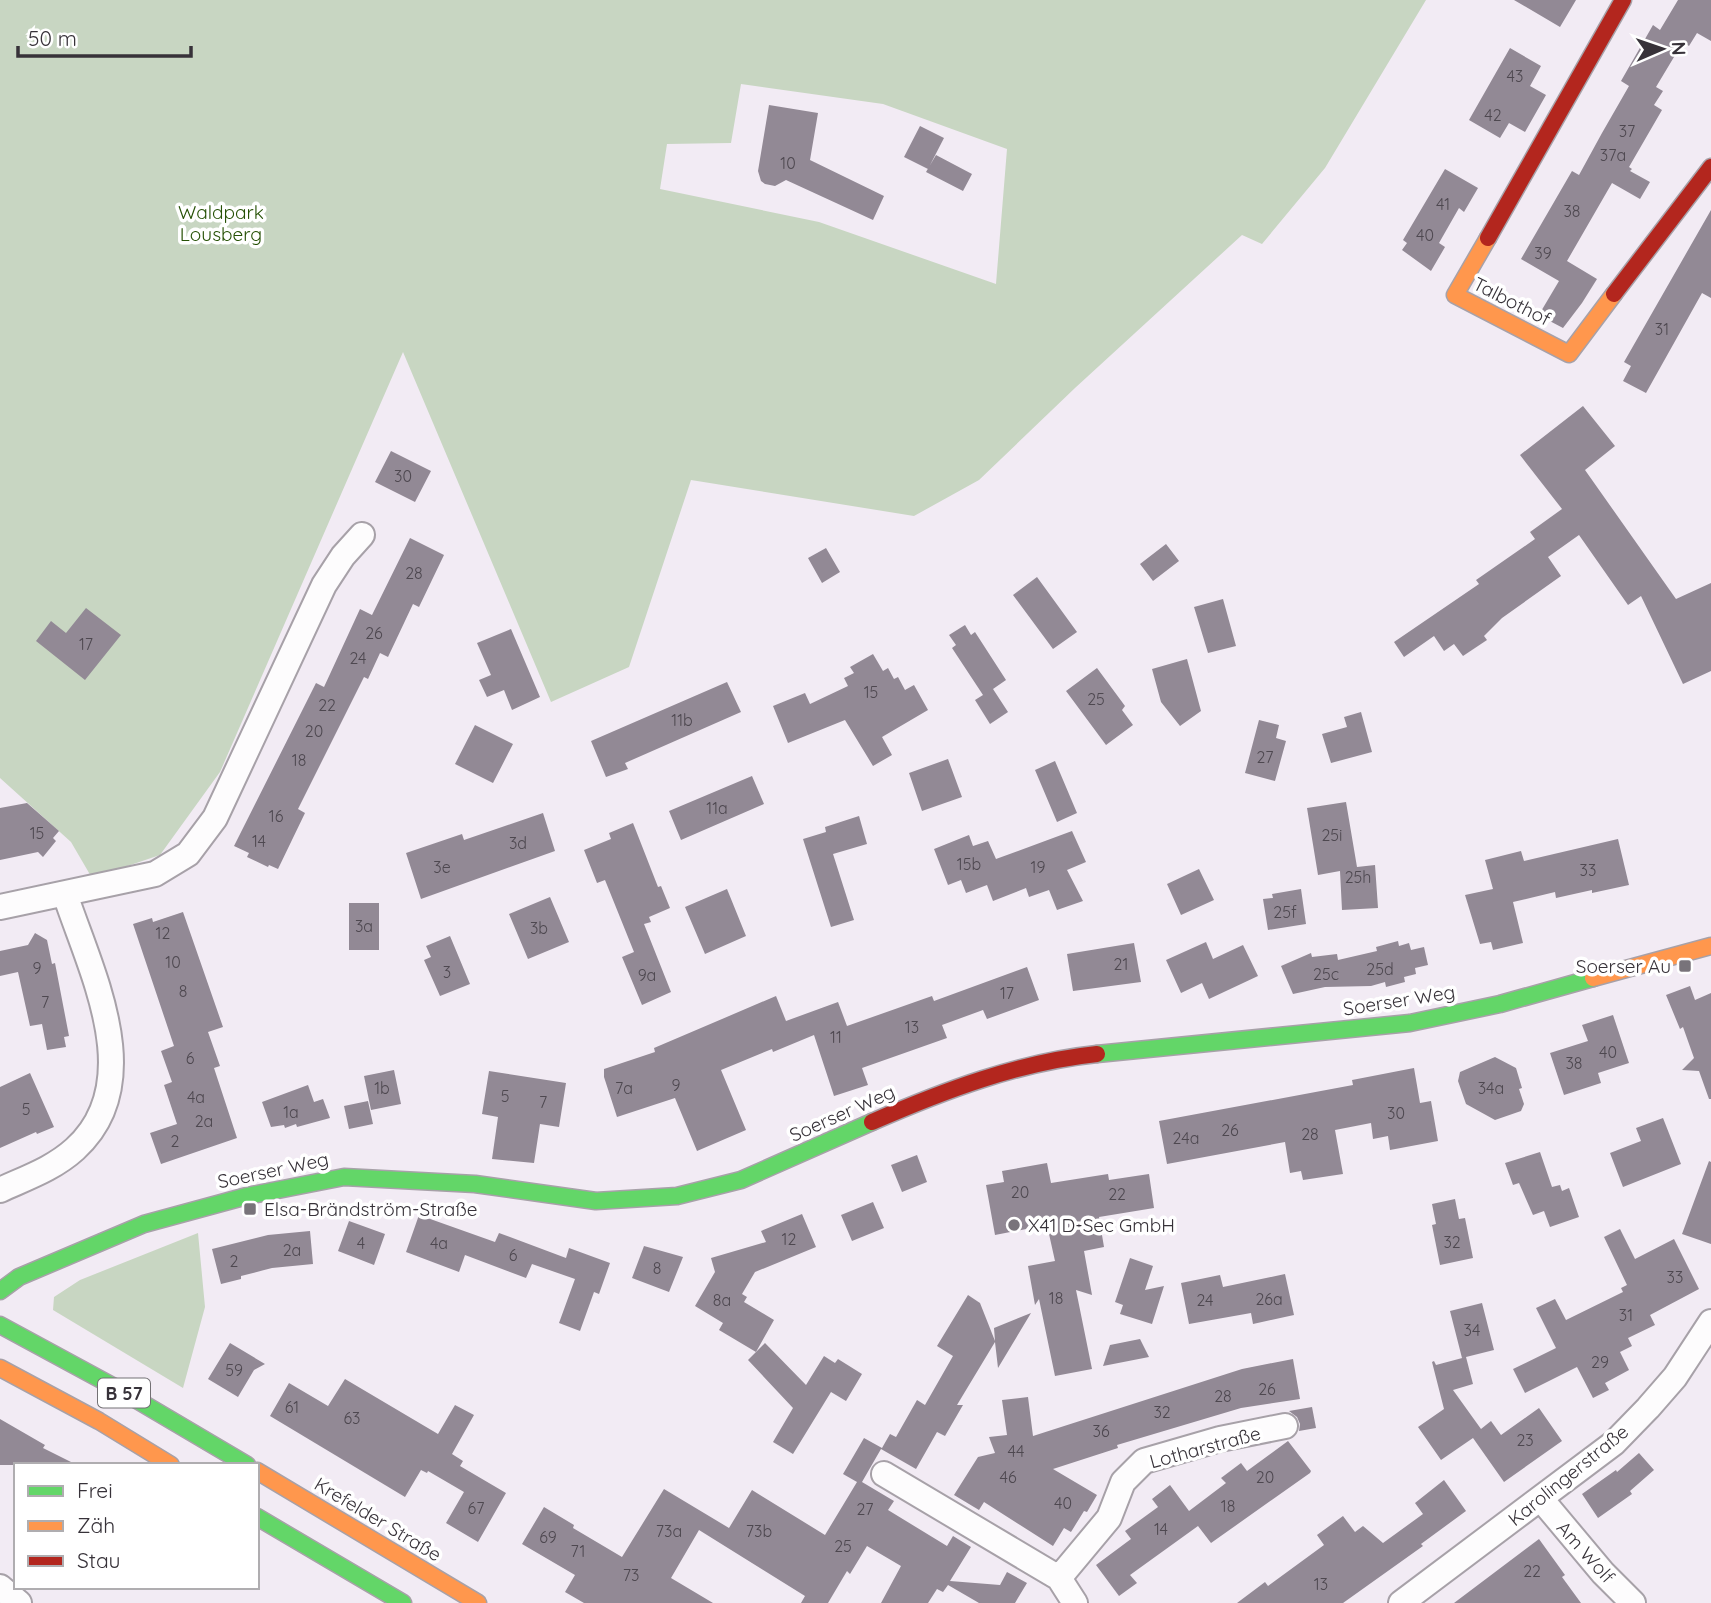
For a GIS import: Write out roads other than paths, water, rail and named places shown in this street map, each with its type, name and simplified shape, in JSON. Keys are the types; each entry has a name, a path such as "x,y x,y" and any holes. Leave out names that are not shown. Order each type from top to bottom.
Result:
{"street":[{"name":"Talbothof","path":"1623,0 1455,295 1569,354 1711,167"},
{"path":"0,907 155,874 188,854 215,818 324,584 343,556 362,536"},
{"path":"0,1190 44,1170 76,1148 98,1117 111,1076 111,1045 107,1019 65,894"},
{"name":"Soerser Weg","path":"0,1291 19,1277 144,1224 247,1196 344,1177 475,1184 596,1201 677,1196 741,1180 922,1100 1032,1064 1083,1055 1410,1023 1500,1004 1711,946"},
{"name":"Karolingerstraße","path":"1401,1603 1614,1443 1675,1377 1711,1322"},
{"name":"B 57","path":"0,1325 120,1390 244,1463"},
{"name":"B 57","path":"0,1368 99,1421 168,1463"},
{"name":"Lotharstraße","path":"1059,1578 1109,1518 1123,1482 1144,1461 1220,1439 1285,1426"},
{"name":"Krefelder Straße","path":"259,1472 478,1603"},
{"path":"884,1474 1059,1578 1074,1603"},
{"name":"Am Wolf","path":"1541,1499 1633,1603"},
{"path":"259,1518 403,1603"},
{"path":"0,1587 19,1603"}],"place":[{"name":"Soerser Au","path":"1685,966"},
{"name":"Elsa-Brändström-Straße","path":"250,1209"},
{"name":"X41 D-Sec GmbH","path":"1014,1225"}],"park label":[{"name":"Waldpark Lousberg","path":"221,223"}]}
